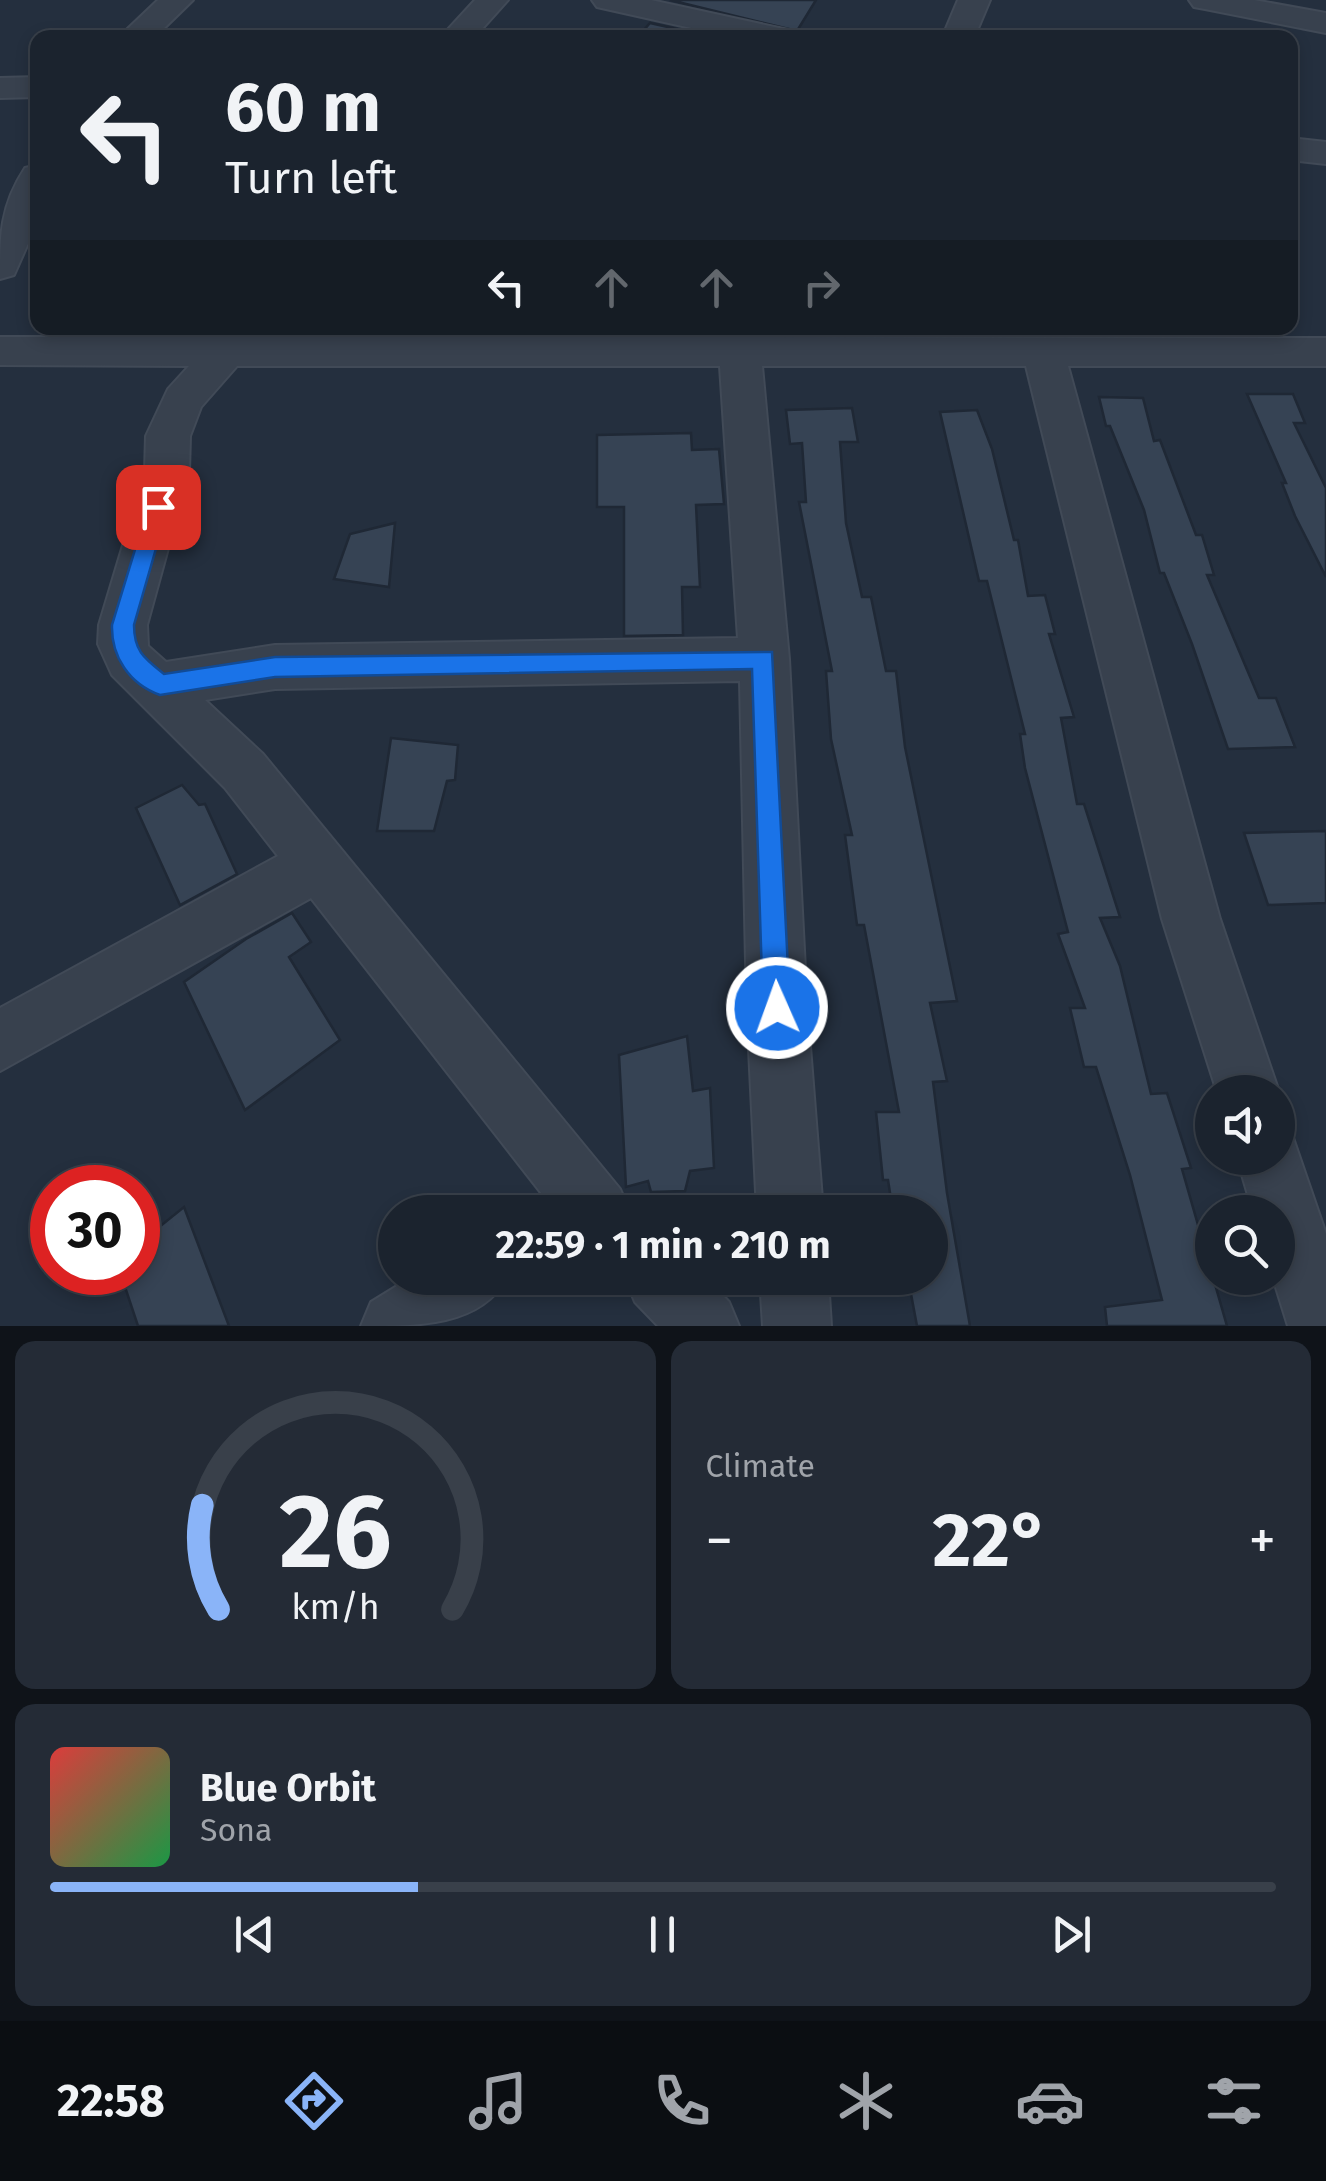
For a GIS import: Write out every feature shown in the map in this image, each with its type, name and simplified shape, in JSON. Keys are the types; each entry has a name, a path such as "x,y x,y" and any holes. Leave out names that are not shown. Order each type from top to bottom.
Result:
{"street":[{"path":"143,30 176,0"},
{"path":"464,30 492,0"},
{"path":"608,0 745,30"},
{"path":"961,30 974,0"},
{"path":"1205,0 1258,4 1326,23"},
{"path":"0,88 30,88"},
{"path":"1298,149 1326,153"},
{"path":"0,266 30,195"},
{"path":"234,338 183,400 168,436 167,472 123,625 123,644 130,660 160,685 244,771 576,1195"},
{"path":"0,350 234,338 909,340 1044,354 1326,352"},
{"path":"739,340 764,659 777,1008 789,1195"},
{"path":"1044,354 1190,919 1242,1075"},
{"path":"160,685 275,667 764,659"},
{"path":"0,1041 317,864"},
{"path":"1274,1175 1322,1326"},
{"path":"395,1326 445,1295"},
{"path":"676,1295 706,1326"},
{"path":"795,1295 797,1326"}],"building":[{"path":"670,0 816,0 798,30"},
{"path":"650,23 681,30 644,30"},
{"path":"1247,394 1293,394 1305,423 1294,423 1326,488 1326,577 1295,516 1282,483 1286,483"},
{"path":"1099,397 1143,398 1154,441 1160,440 1196,535 1202,535 1214,575 1207,575 1259,698 1276,698 1295,747 1228,749 1192,644 1164,573 1160,573 1144,510 1110,426 1106,426"},
{"path":"852,408 858,442 840,442 846,523 862,597 871,597 886,671 896,671 905,747 957,1001 930,1003 947,1081 933,1082 947,1195 890,1195 888,1180 883,1180 876,1112 899,1112 864,925 857,925 845,835 852,835 831,739 826,671 832,671 799,502 806,502 802,443 790,444 786,410"},
{"path":"977,410 992,449 1014,540 1018,540 1028,596 1045,595 1055,634 1049,634 1074,717 1061,718 1077,804 1084,804 1120,917 1100,918 1120,966 1151,1094 1167,1093 1191,1168 1182,1169 1195,1214 1195,1295 1218,1295 1227,1326 1107,1326 1105,1307 1162,1300 1130,1175 1096,1067 1084,1067 1070,1008 1085,1008 1058,934 1068,932 1025,768 1020,734 1025,734 987,581 979,581 940,412"},
{"path":"691,433 692,450 719,449 724,504 696,505 700,587 682,587 683,635 624,636 624,507 597,507 597,435"},
{"path":"395,523 389,587 334,579 350,534"},
{"path":"391,738 458,745 455,780 447,781 434,831 377,831"},
{"path":"182,785 199,805 205,804 237,874 180,905 136,808"},
{"path":"1326,831 1326,903 1268,905 1244,833"},
{"path":"292,913 311,942 289,957 340,1040 245,1110 184,982"},
{"path":"687,1036 693,1091 710,1088 714,1168 690,1171 685,1191 651,1192 648,1181 626,1187 619,1055"},
{"path":"948,1199 970,1326 917,1326 911,1295 948,1295"},
{"path":"184,1207 229,1326 138,1326 128,1295 160,1295 160,1226"}],"route":[{"path":"158,507 123,625 123,644 130,660 160,685 275,667 764,659 777,1008"}]}
